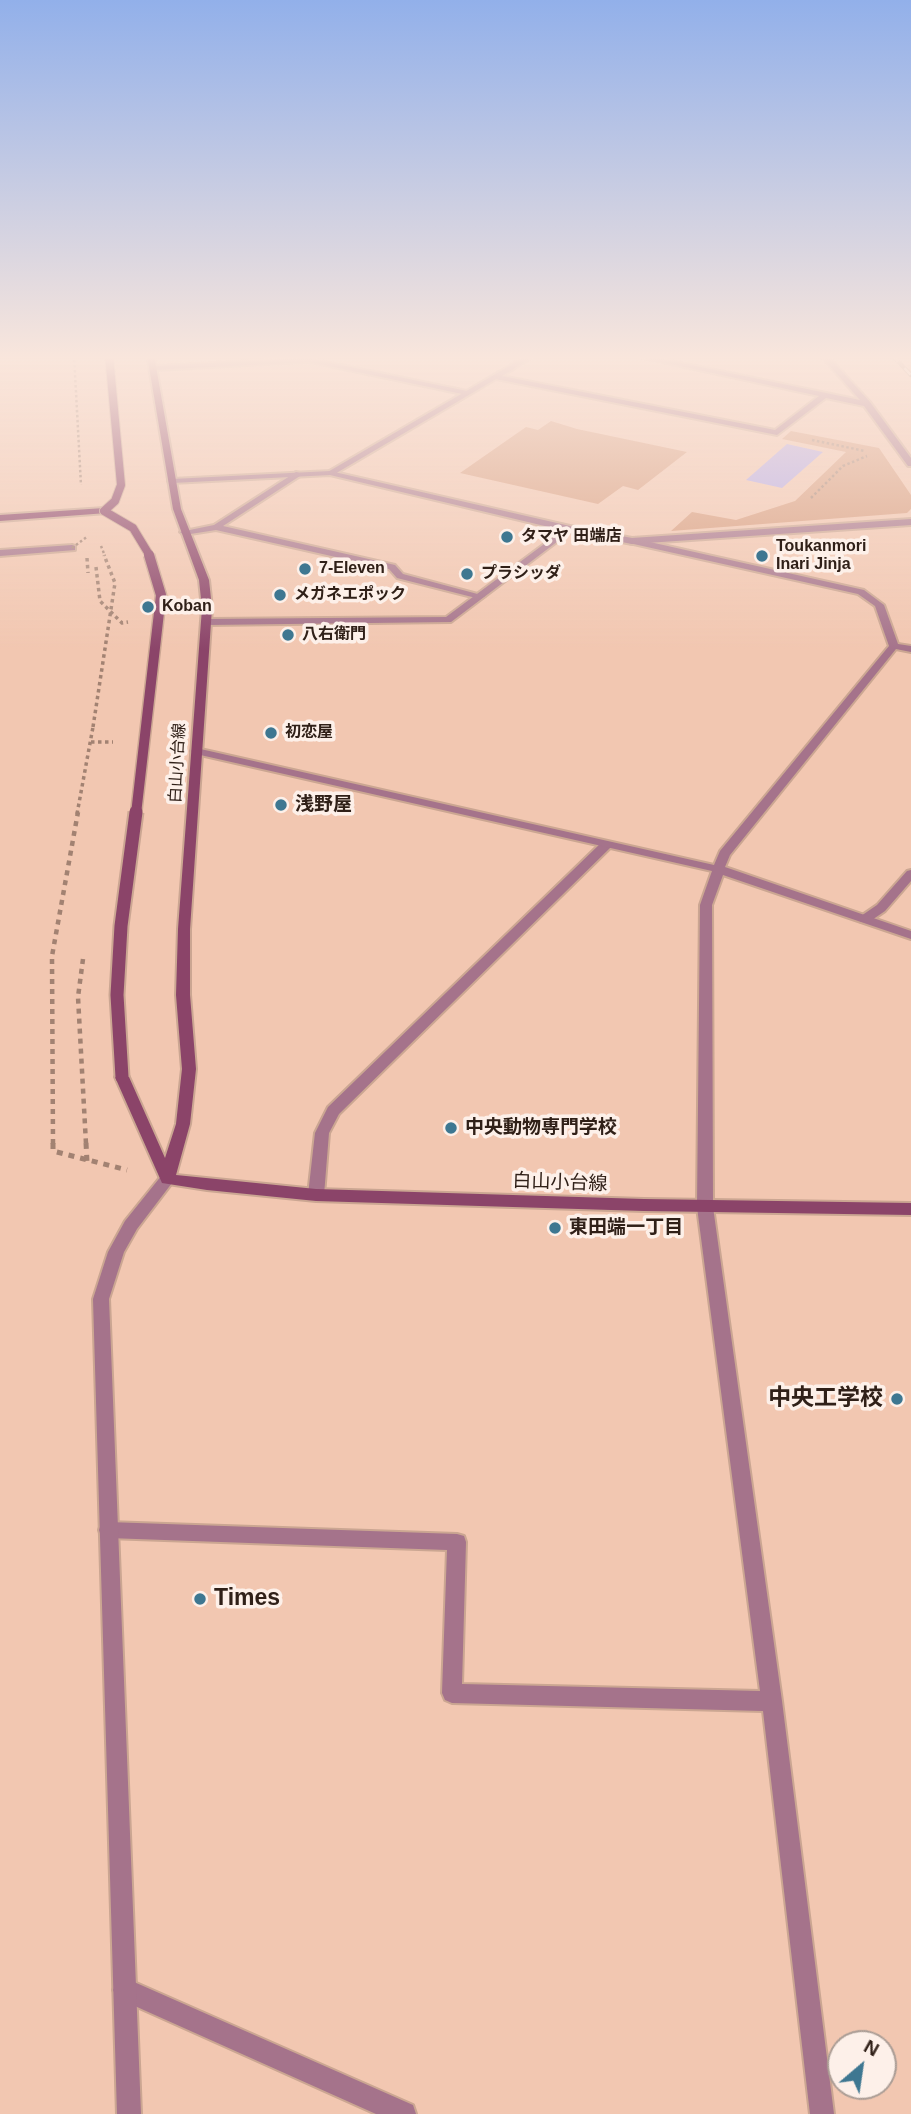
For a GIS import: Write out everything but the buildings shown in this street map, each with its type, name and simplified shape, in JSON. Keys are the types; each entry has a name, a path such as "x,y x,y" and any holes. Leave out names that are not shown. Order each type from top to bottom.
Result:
{"main road":[{"path":"0,518 104,512 114,502 121,485 118,454"},
{"name":"白山小台線","path":"167,1179 183,1124 189,1069 183,995 184,929 206,622 204,580 184,532 168,454"},
{"name":"白山小台線","path":"104,512 133,528 143,540 158,573 161,595 152,695 121,926 117,995 122,1077 167,1179"},
{"name":"白山小台線","path":"167,1179 316,1195 705,1207 911,1209"}],"street":[{"path":"330,473 363,454"},
{"path":"172,481 330,473 570,530 632,541 861,592 879,605 894,646"},
{"path":"216,527 299,474"},
{"path":"632,541 911,522"},
{"path":"184,532 216,527 392,567 400,576 480,596"},
{"path":"206,622 448,620 570,530"},
{"path":"0,553 72,548"},
{"path":"894,646 911,649"},
{"path":"822,2114 772,1701 705,1207 706,905 724,854 894,646"},
{"path":"196,751 718,869 911,935"},
{"path":"316,1195 322,1133 333,1111 606,845"},
{"path":"865,919 881,908 911,874"},
{"path":"129,2114 101,1298 116,1252 131,1225 167,1179"},
{"path":"108,1530 457,1542 452,1693 772,1701"},
{"path":"125,1990 404,2114"}],"path":[{"path":"75,513 82,481 80,454"},
{"path":"809,499 843,467 874,454"},
{"path":"72,548 96,530"},
{"path":"100,541 115,583 93,727 52,956 53,1151 87,1162 167,1179"},
{"path":"87,558 88,573"},
{"path":"95,564 100,601 122,622 135,622"}],"shaded area":[{"path":"488,454 685,454 638,490 623,486 598,504 460,473"},
{"path":"776,454 821,454 782,488 746,480"},
{"path":"844,454 883,454 911,495 911,509 907,513 671,531 692,512 736,520 795,501"}],"place":[{"name":"タマヤ 田端店","path":"507,537"},
{"name":"Toukanmori Inari Jinja","path":"762,556"},
{"name":"7-Eleven","path":"305,569"},
{"name":"プラシッダ","path":"467,574"},
{"name":"メガネエポック","path":"280,595"},
{"name":"Koban","path":"148,607"},
{"name":"八右衛門","path":"288,635"},
{"name":"初恋屋","path":"271,733"},
{"name":"浅野屋","path":"281,805"},
{"name":"中央動物専門学校","path":"451,1128"},
{"name":"東田端一丁目","path":"555,1228"},
{"name":"中央工学校","path":"897,1399"},
{"name":"Times","path":"200,1599"}]}
